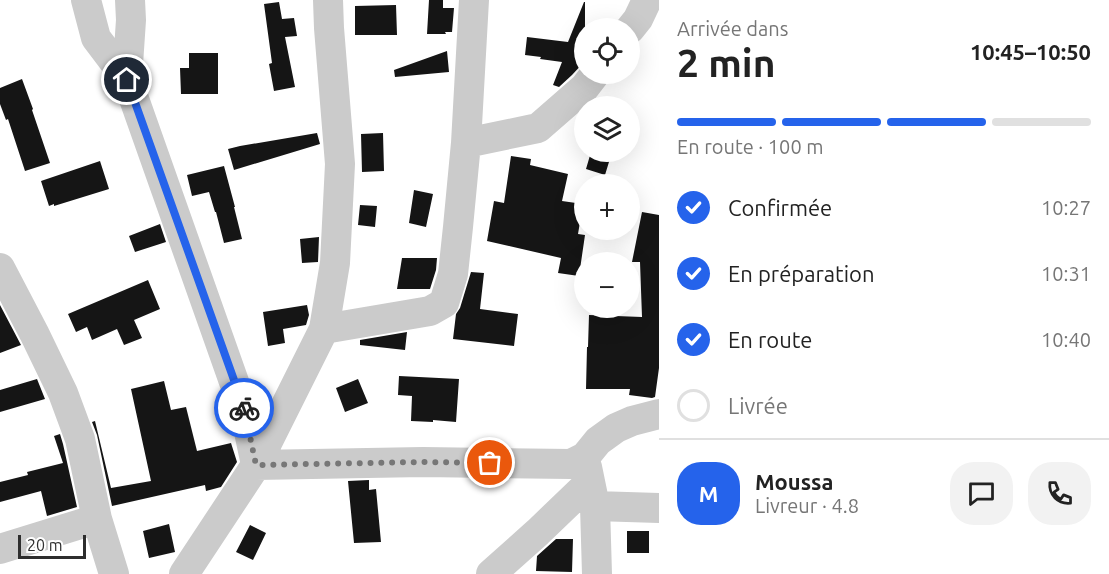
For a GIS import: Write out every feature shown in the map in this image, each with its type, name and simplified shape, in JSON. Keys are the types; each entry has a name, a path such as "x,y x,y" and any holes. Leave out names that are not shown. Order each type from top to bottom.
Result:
{"street":[{"path":"86,0 96,38 127,80 245,413 256,465"},
{"path":"127,80 130,0"},
{"path":"184,574 256,465 324,329 335,263 340,164 328,28 328,0"},
{"path":"324,329 405,316 430,310 444,303 453,274 466,143 474,0"},
{"path":"638,18 647,0"},
{"path":"466,143 538,128 587,84"},
{"path":"0,268 63,393 80,439 97,519 114,574"},
{"path":"597,574 590,482 598,441 616,428 659,414"},
{"path":"256,465 423,462 572,464 590,482 659,508"},
{"path":"491,574 590,482"},
{"path":"0,549 97,519"}],"building":[{"path":"429,0 443,0 443,8 454,8 452,32 427,34"},
{"path":"279,2 282,19 294,18 297,36 285,37 295,87 274,91 269,64 272,63 264,4"},
{"path":"584,2 585,2 585,18 578,18"},
{"path":"396,5 397,35 355,35 355,6"},
{"path":"574,27 574,73 559,87 553,85 562,62 525,55 527,37 568,42"},
{"path":"447,51 449,72 395,77 394,70"},
{"path":"189,53 218,53 218,94 181,94 180,68 189,68"},
{"path":"22,79 50,163 25,171 8,119 6,120 0,104 0,88"},
{"path":"317,133 320,144 234,170 228,149"},
{"path":"383,133 384,171 362,172 361,134"},
{"path":"511,156 531,159 530,165 568,174 562,201 574,203 574,240 584,240 583,252 574,252 574,275 558,273 561,258 487,241 494,201 504,203"},
{"path":"100,161 109,189 49,206 41,181"},
{"path":"588,162 609,162 605,174 586,169"},
{"path":"224,166 242,239 224,243 209,192 192,196 187,175"},
{"path":"414,190 433,194 426,227 409,223"},
{"path":"360,205 377,206 375,227 358,225"},
{"path":"642,212 659,215 659,368 655,397 652,398 629,395 630,389 586,389 589,318 642,317 640,252 634,252 636,240 640,240"},
{"path":"160,224 166,242 135,252 129,236"},
{"path":"319,237 318,262 302,263 300,239"},
{"path":"402,258 437,258 430,289 397,289"},
{"path":"471,272 484,273 480,309 518,314 514,346 453,339 456,314"},
{"path":"148,280 160,309 134,320 142,338 124,345 117,329 92,340 87,327 76,332 68,314"},
{"path":"0,305 21,345 0,353"},
{"path":"307,305 309,315 306,325 283,329 285,343 268,346 263,312"},
{"path":"407,332 405,350 360,345 360,340"},
{"path":"399,376 459,379 456,422 411,421 412,396 398,395"},
{"path":"37,379 45,399 0,412 0,390"},
{"path":"358,379 368,403 345,412 336,388"},
{"path":"164,381 171,410 186,407 197,451 231,443 237,462 221,487 206,491 205,485 112,506 97,435 92,422 95,421 111,488 151,481 131,389"},
{"path":"60,434 77,507 47,516 41,491 0,502 0,482 63,463 54,436"},
{"path":"369,480 369,490 376,489 381,542 354,543 348,481"},
{"path":"169,524 175,552 149,558 143,531"},
{"path":"250,525 266,533 253,560 236,552"},
{"path":"627,531 649,531 649,553 627,553"},
{"path":"556,539 573,539 572,572 536,571 537,556"}],"way so far":[{"path":"244,408 256,465 490,463"}],"route":[{"path":"127,80 244,408"}]}
